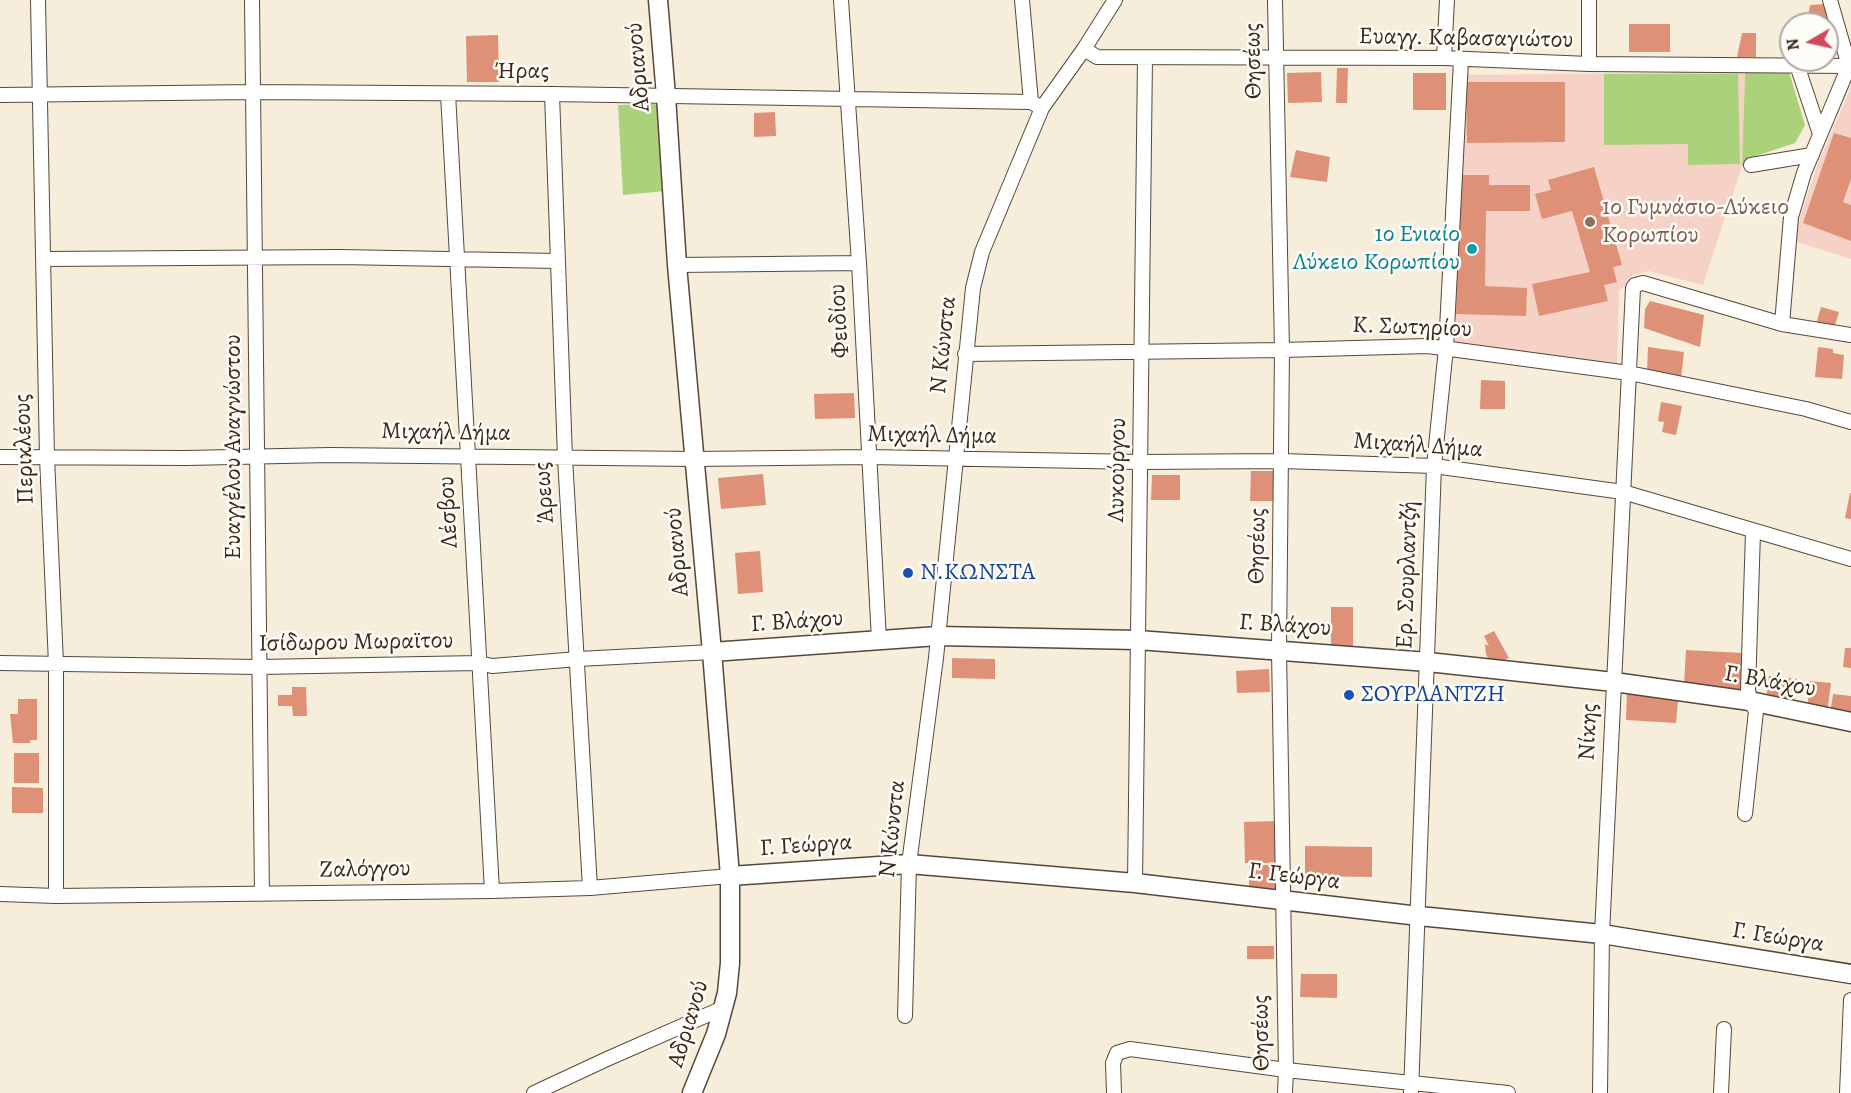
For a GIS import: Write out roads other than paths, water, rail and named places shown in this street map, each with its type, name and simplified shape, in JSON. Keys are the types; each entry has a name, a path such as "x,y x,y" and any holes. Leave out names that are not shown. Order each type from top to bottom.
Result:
{"street":[{"name":"Περικλέους","path":"38,0 47,458 56,664 56,896"},
{"name":"Ευαγγέλου Αναγνώστου","path":"252,0 262,894"},
{"name":"Αδριανού","path":"658,0 677,265 730,876 730,963 723,1008 716,1034 692,1093"},
{"name":"Φειδίου","path":"841,0 860,263 879,640"},
{"path":"1022,0 1037,105"},
{"name":"Ν Κώνστα","path":"905,1016 909,864 938,636 973,288 982,252 1037,105 1084,49 1115,0"},
{"name":"Θησέως","path":"1275,0 1282,350 1279,650 1285,1093"},
{"path":"1444,58 1447,0"},
{"path":"1589,0 1589,64"},
{"path":"1830,0 1849,66 1820,134 1791,217 1782,324 1851,335"},
{"name":"Ευαγγ. Καβασαγιώτου","path":"1084,49 1097,57 1444,58 1589,64 1779,65"},
{"name":"Λυκούργου","path":"1135,883 1145,58"},
{"name":"Ερ. Σουρλαντζή","path":"1412,1087 1434,466 1446,348 1461,60"},
{"name":"Ευαγγ. Καβασαγιώτου","path":"1839,66 1849,66"},
{"path":"1799,72 1820,134"},
{"name":"Ήρας","path":"0,95 253,92 552,94 1037,105"},
{"name":"Λέσβου","path":"448,94 492,891"},
{"name":"Άρεως","path":"552,94 566,458 591,888"},
{"path":"1751,165 1812,155"},
{"path":"44,259 255,258 558,261"},
{"path":"677,265 860,263"},
{"name":"Νίκης","path":"1600,1093 1602,934 1631,293 1635,285 1643,283 1782,324"},
{"name":"Κ. Σωτηρίου","path":"965,354 1428,346 1629,373 1806,409 1851,422"},
{"name":"Μιχαήλ Δήμα","path":"0,457 468,455 694,459 868,457 1140,462 1282,461 1434,466 1623,492 1851,559"},
{"path":"1744,814 1756,711 1750,701 1748,690 1753,532"},
{"name":"Γ. Βλάχου","path":"712,652 938,636 1138,640 1428,662 1614,682 1750,701 1851,722"},
{"name":"Ισίδωρου Μωραϊτου","path":"0,663 259,667 479,663 492,666 578,658 712,652"},
{"name":"Γ. Γεώργα","path":"730,876 909,864 1135,883 1419,916 1602,934 1851,974"},
{"name":"Ζαλόγγου","path":"0,894 56,896 492,891 591,888 730,876"},
{"path":"1847,1093 1851,1000"},
{"path":"534,1093 723,1008"},
{"path":"1721,1093 1724,1029"},
{"path":"1114,1093 1113,1063 1117,1053 1130,1049 1412,1087 1508,1093"}],"place":[{"name":"1ο Γυμνάσιο-Λύκειο Κορωπίου","path":"1590,222"},
{"name":"1ο Ενιαίο Λύκειο Κορωπίου","path":"1472,249"},
{"name":"Ν.ΚΩΝΣΤΑ","path":"908,573"},
{"name":"ΣΟΥΡΛΑΝΤΖΗ","path":"1349,695"}]}
